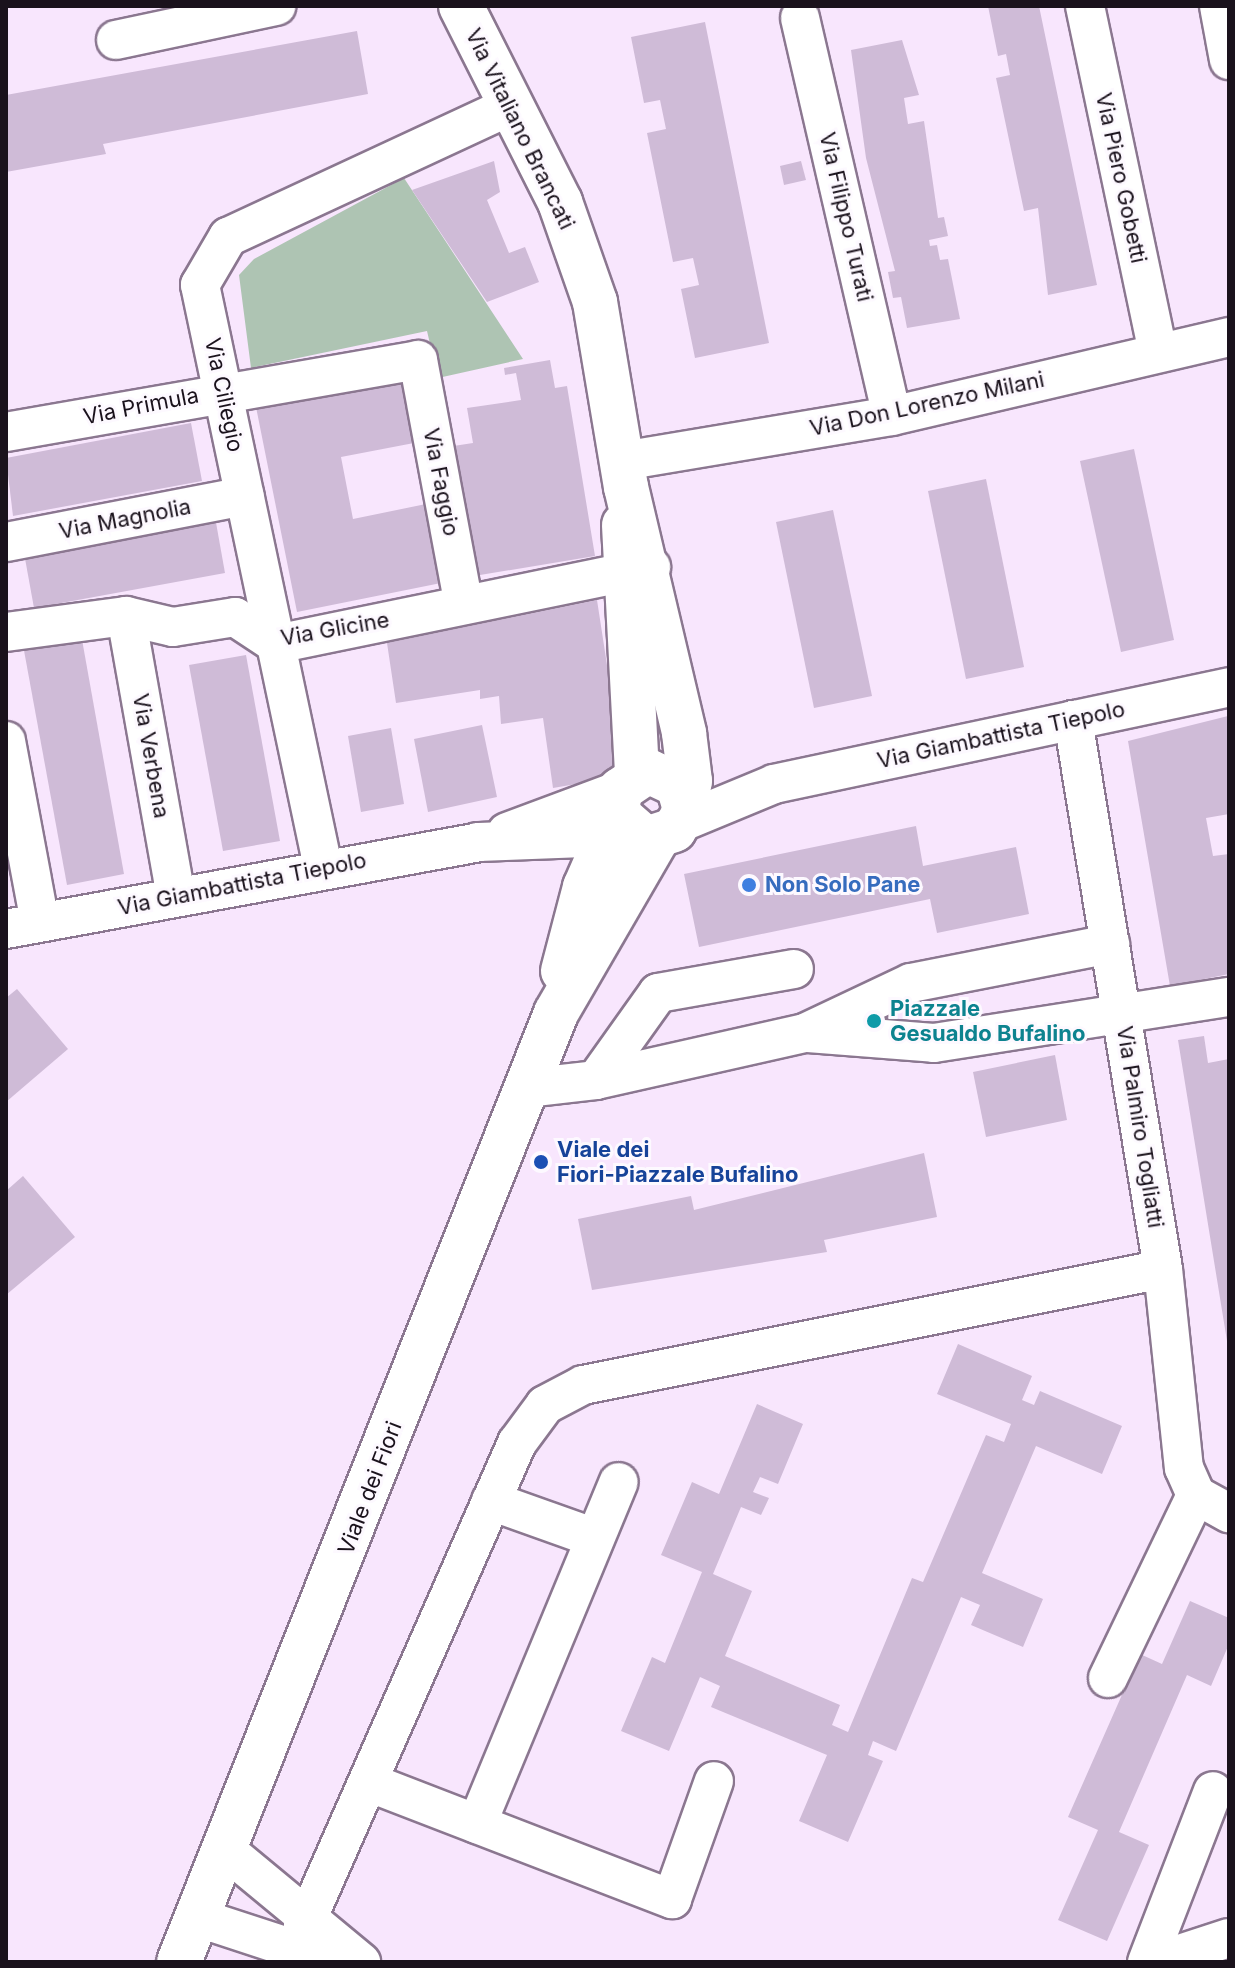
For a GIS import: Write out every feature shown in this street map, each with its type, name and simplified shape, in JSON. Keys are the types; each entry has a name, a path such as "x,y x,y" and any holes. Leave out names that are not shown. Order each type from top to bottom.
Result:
{"street":[{"path":"116,40 276,6"},
{"name":"Via Vitaliano Brancati","path":"461,6 560,202 595,302 624,474 636,570 649,808"},
{"name":"Via Piero Gobetti","path":"1085,6 1158,351"},
{"path":"1219,6 1229,60"},
{"name":"Via Filippo Turati","path":"800,18 892,416"},
{"name":"Via Ciliegio","path":"323,867 200,285 228,237 513,105"},
{"name":"Via Don Lorenzo Milani","path":"624,474 892,416 1158,351 1229,337"},
{"name":"Via Primula","path":"6,432 222,390 418,360"},
{"name":"Via Faggio","path":"418,360 464,605"},
{"name":"Via Magnolia","path":"6,542 245,496"},
{"name":"Via Glicine","path":"6,632 126,616 173,627 235,617 276,644 636,570"},
{"name":"Via Verbena","path":"126,616 176,896"},
{"name":"Via Giambattista Tiepolo","path":"23,926 323,867 478,842 555,841 649,808 1229,687"},
{"name":"Via Palmiro Togliatti","path":"1073,720 1163,1269 1184,1468 1196,1495"},
{"path":"6,741 23,926"},
{"path":"478,842 649,808"},
{"path":"585,887 649,808"},
{"path":"556,1013 649,808"},
{"path":"555,841 578,856 585,887 556,1013"},
{"path":"526,1088 596,1080 805,1033 911,983 1110,944"},
{"path":"596,1080 658,993 794,969"},
{"path":"805,1033 934,1043 1229,997"},
{"name":"Viale dei Fiori","path":"179,1962 228,1852 556,1013"},
{"path":"294,1949 517,1443 545,1405 583,1385 1163,1269"},
{"path":"477,1824 619,1482"},
{"path":"1108,1678 1196,1495 1229,1513"},
{"path":"491,1501 595,1538"},
{"path":"368,1782 672,1899 714,1781"},
{"path":"1147,1962 1213,1791"},
{"path":"228,1852 309,1913 361,1962"},
{"path":"199,1918 334,1962"},
{"path":"1155,1962 1229,1938"}],"green space":[{"path":"404,178 523,359 438,378 427,331 251,368 239,275 254,259"}],"building":[{"path":"988,6 1039,6 1097,285 1048,295 1038,208 1024,211 996,78 1010,75 1006,54 998,56"},
{"path":"705,22 769,343 695,358 681,289 699,285 693,258 673,262 647,133 666,129 660,100 644,103 631,37"},
{"path":"357,31 368,94 103,144 106,154 6,172 6,95"},
{"path":"902,40 919,95 904,98 908,124 924,121 938,218 944,217 948,236 929,240 930,246 937,245 940,260 948,259 960,319 907,328 901,297 893,298 888,272 895,271 866,158 851,50"},
{"path":"494,161 500,192 487,200 509,253 525,247 539,282 487,302 412,190"},
{"path":"801,161 806,180 784,185 780,166"},
{"path":"550,360 555,388 567,386 595,556 474,576 447,447 473,443 467,408 521,400 516,373 505,375 504,368"},
{"path":"400,377 414,443 341,457 353,519 426,504 441,583 297,612 256,407"},
{"path":"191,423 202,481 13,516 6,458"},
{"path":"1134,449 1174,640 1121,652 1080,461"},
{"path":"986,479 1024,667 966,679 928,491"},
{"path":"833,510 872,696 814,708 776,522"},
{"path":"215,517 225,573 34,608 24,553"},
{"path":"597,600 621,756 605,779 553,788 543,718 501,724 499,696 480,699 480,690 396,703 387,643"},
{"path":"81,634 124,874 67,885 23,645"},
{"path":"246,655 280,841 223,851 189,665"},
{"path":"1228,716 1229,814 1206,818 1213,856 1229,854 1229,974 1170,986 1128,741"},
{"path":"482,725 497,797 428,812 414,739"},
{"path":"391,728 404,804 361,812 348,736"},
{"path":"916,826 923,866 1016,847 1029,914 937,933 930,899 699,947 684,874"},
{"path":"17,989 68,1049 6,1102 6,998"},
{"path":"1204,1036 1208,1063 1229,1059 1227,1341 1178,1040"},
{"path":"1055,1055 1067,1120 986,1137 973,1072"},
{"path":"924,1153 937,1217 824,1240 827,1252 592,1290 578,1219 691,1196 694,1210"},
{"path":"23,1176 75,1237 6,1295 6,1191"},
{"path":"958,1344 1032,1376 1022,1400 1034,1405 1040,1391 1122,1426 1102,1474 1036,1446 982,1573 1043,1599 1023,1647 971,1625 980,1605 961,1597 896,1751 873,1741 868,1755 883,1761 848,1842 799,1821 827,1755 711,1707 720,1686 700,1677 669,1751 621,1731 652,1657 665,1663 702,1572 661,1555 692,1482 719,1494 757,1404 803,1424 778,1484 760,1477 753,1492 769,1498 761,1515 741,1507 713,1574 752,1591 725,1656 840,1705 832,1725 848,1732 912,1578 923,1582 986,1435 1004,1442 1011,1424 937,1394"},
{"path":"1190,1601 1229,1618 1229,1644 1211,1686 1187,1675 1119,1832 1149,1845 1107,1941 1058,1920 1098,1830 1068,1817 1140,1654 1162,1664"}],"place":[{"name":"Non Solo Pane","path":"749,885"},
{"name":"Piazzale Gesualdo Bufalino","path":"874,1021"},
{"name":"Viale dei Fiori-Piazzale Bufalino","path":"541,1162"}]}
